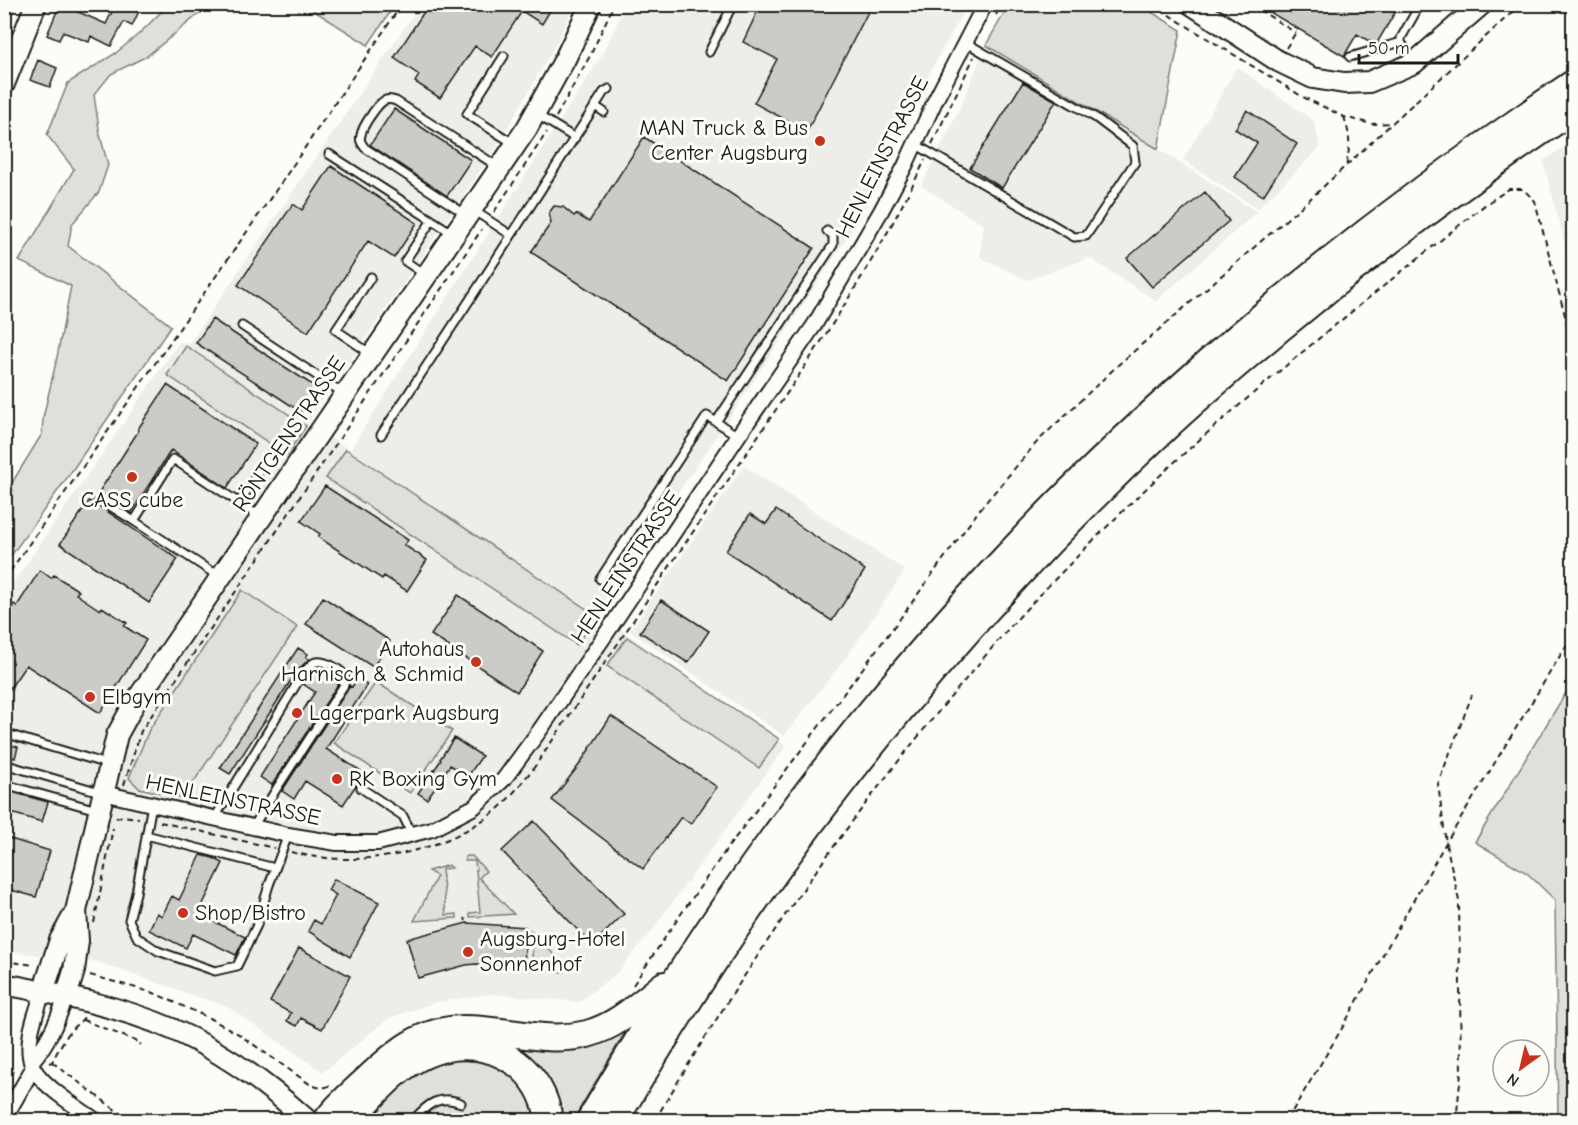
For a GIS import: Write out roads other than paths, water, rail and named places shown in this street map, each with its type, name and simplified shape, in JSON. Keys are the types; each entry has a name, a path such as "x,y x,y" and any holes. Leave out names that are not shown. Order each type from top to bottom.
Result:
{"highway":[{"path":"590,1120 681,972 754,865 812,786 944,627 1018,545 1149,415 1288,294 1425,187 1574,83"},
{"path":"615,1120 710,967 830,798 948,653 1017,577 1162,430 1232,369 1366,258 1437,204 1574,109"},
{"path":"327,1120 335,1109 390,1058 413,1041 437,1032 464,1029 543,1037 586,1034 617,1022 681,972"},
{"path":"359,1116 389,1080 409,1063 436,1051 465,1046 484,1047 504,1055 521,1067 535,1081 543,1096 549,1120"}],"street":[{"path":"4,84 36,4"},
{"name":"RÖNTGENSTRASSE","path":"44,992 60,940 76,911 107,800 110,765 117,735 134,704 515,144 565,59 591,4"},
{"name":"HENLEINSTRASSE","path":"107,800 152,804 288,835 337,843 378,843 432,829 474,807 504,779 610,628 815,324 881,212 985,4"},
{"path":"1191,4 1278,61 1313,78 1344,83 1369,82 1414,63 1482,4"},
{"name":"RÖNTGENSTRASSE","path":"66,997 74,971 78,941 76,911"},
{"path":"4,984 134,1015 171,1029 242,1068 308,1120"},
{"path":"44,992 29,1044 32,1065 43,1081 95,1120"},
{"path":"4,1119 32,1065 43,1049 66,997"}],"lane":[{"path":"709,52 733,4"},
{"path":"1414,63 1401,42 1401,38 1418,8"},
{"path":"915,144 1074,237 1086,236 1135,162 1133,146 1096,118 965,42"},
{"path":"1350,57 1401,42"},
{"path":"504,56 468,114 515,144"},
{"path":"381,435 604,92 609,89"},
{"path":"499,168 396,101 387,99 380,102 360,136 365,148 511,235"},
{"path":"595,106 604,112"},
{"path":"535,113 575,138"},
{"path":"329,154 454,234"},
{"path":"426,276 405,261 432,220"},
{"path":"716,422 833,245 834,236 827,231"},
{"path":"371,277 336,330 372,354"},
{"path":"242,326 345,394"},
{"path":"600,579 707,416 738,436"},
{"path":"238,503 271,453"},
{"path":"134,521 173,459 261,518"},
{"path":"102,501 220,578"},
{"path":"214,819 304,672 312,663 324,662 344,675 344,685 253,827"},
{"path":"4,733 110,765"},
{"path":"4,764 107,800"},
{"path":"4,784 107,800"},
{"path":"362,788 404,816 412,834"},
{"path":"152,804 129,920 137,937 158,951 215,971 237,966 257,925 288,835"},
{"path":"146,835 275,868"},
{"path":"413,1120 427,1106 435,1102 452,1099 461,1103"}],"place":[{"name":"MAN Truck & Bus Center Augsburg","path":"820,141"},
{"name":"CASS cube","path":"132,477"},
{"name":"Autohaus Harnisch & Schmid","path":"476,662"},
{"name":"Elbgym","path":"90,697"},
{"name":"Lagerpark Augsburg","path":"297,713"},
{"name":"RK Boxing Gym","path":"337,779"},
{"name":"Shop/Bistro","path":"183,913"},
{"name":"Augsburg-Hotel Sonnenhof","path":"468,952"}]}
